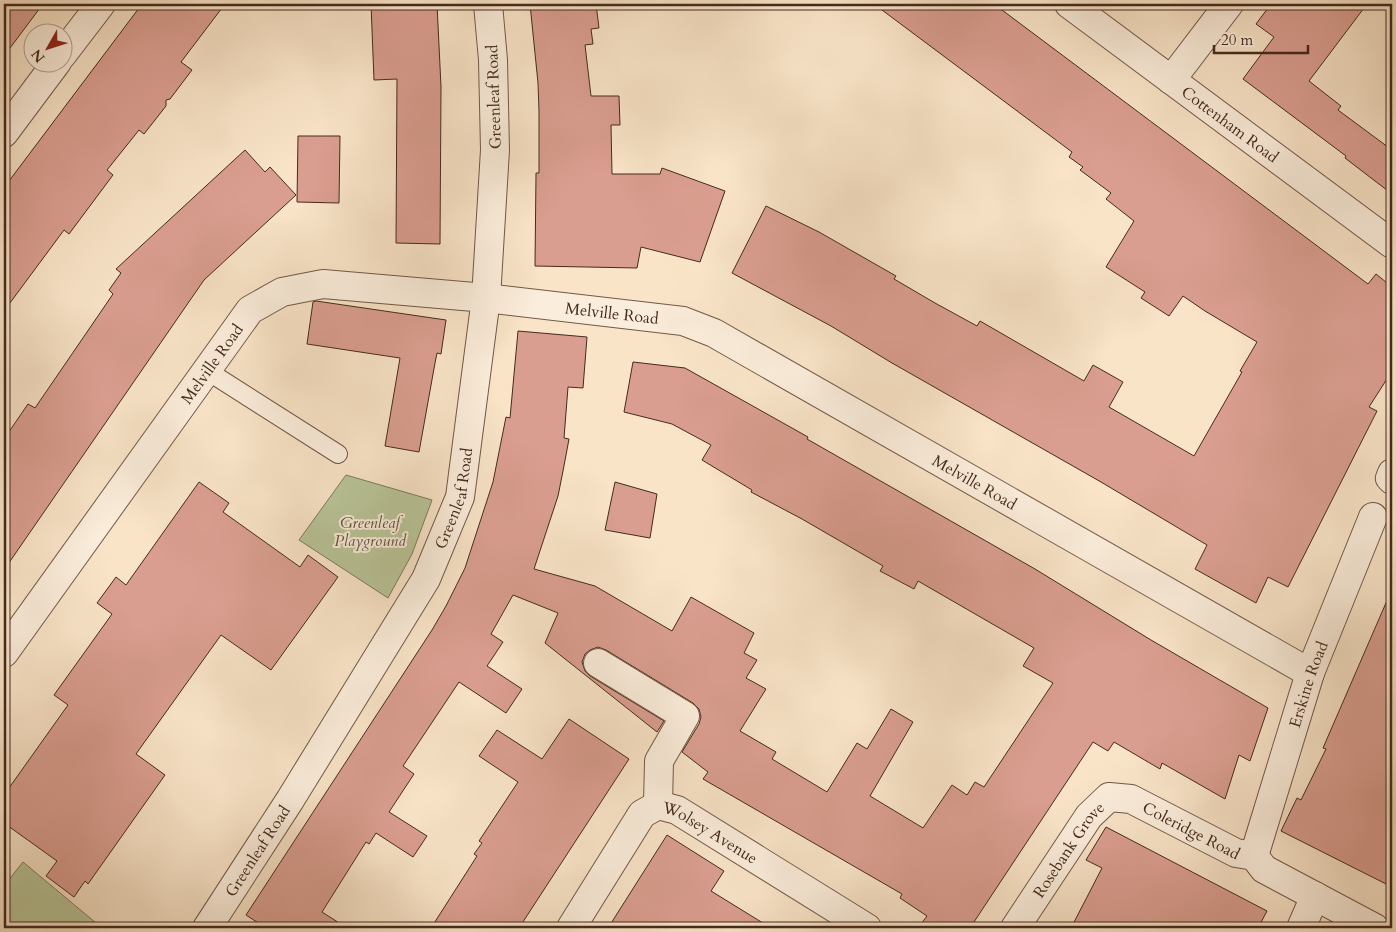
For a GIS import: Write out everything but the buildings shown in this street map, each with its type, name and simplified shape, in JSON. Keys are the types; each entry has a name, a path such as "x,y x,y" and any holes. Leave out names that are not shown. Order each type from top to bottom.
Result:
{"street":[{"path":"72,41 101,4"},
{"name":"Greenleaf Road","path":"207,928 290,800 426,579 460,497 486,298 495,150 493,60 488,4"},
{"name":"Cottenham Road","path":"1069,4 1392,244"},
{"path":"1171,80 1229,4"},
{"path":"4,133 49,72"},
{"name":"Melville Road","path":"4,653 250,310 282,292 323,284 486,298 683,321 714,333 1310,673"},
{"name":"Erskine Road","path":"1254,856 1310,673 1372,517"},
{"path":"598,663 685,716 658,761 658,806"},
{"name":"Coleridge Road","path":"1109,798 1131,799 1236,853 1254,856 1264,870 1375,928"},
{"name":"Rosebank Grove","path":"1015,928 1089,816 1109,798"},
{"name":"Wolsey Avenue","path":"571,928 642,814 658,806 677,810 867,928"},
{"path":"1301,928 1315,896"}],"lane":[{"path":"206,370 338,454"}],"green space":[{"name":"Greenleaf Playground","path":"346,475 432,500 412,554 388,598 299,540"},
{"path":"23,862 102,928 4,928 4,886"}]}
